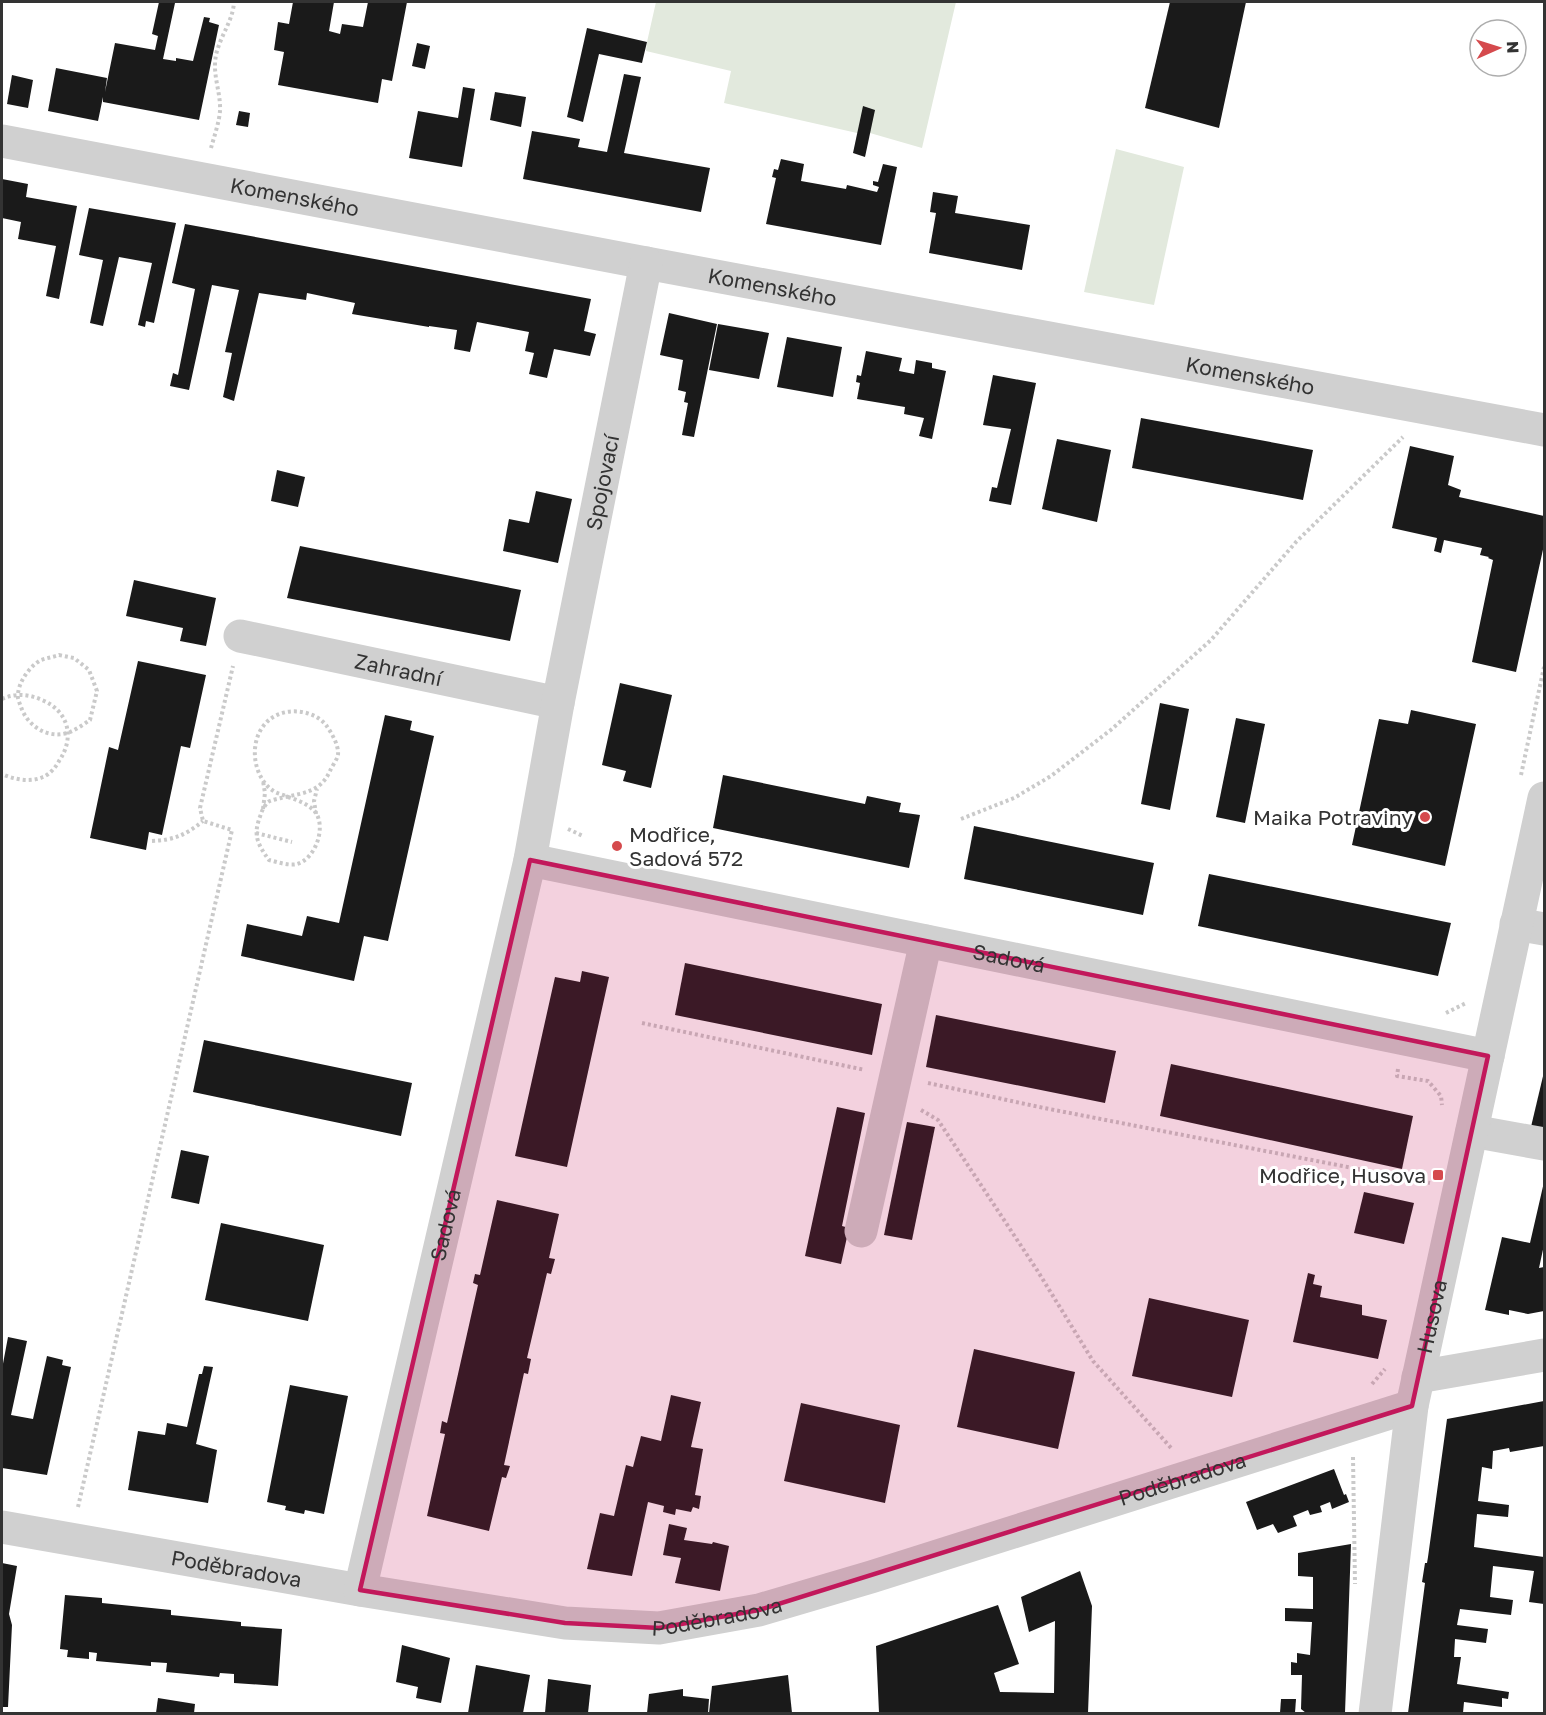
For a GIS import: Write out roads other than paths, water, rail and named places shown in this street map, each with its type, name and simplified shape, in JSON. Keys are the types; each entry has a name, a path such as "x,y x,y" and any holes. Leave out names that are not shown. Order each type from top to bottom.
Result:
{"street":[{"name":"Komenského","path":"2,141 1545,430"},
{"name":"Spojovací","path":"558,703 646,263"},
{"name":"Zahradní","path":"240,636 558,703"},
{"name":"Sadová","path":"360,1590 530,860 558,703"},
{"name":"Husova","path":"1375,1713 1415,1391 1488,1056 1531,926 1532,790"},
{"name":"Sadová","path":"530,860 1488,1056"},
{"path":"861,1231 926,941"},
{"path":"1472,1131 1545,1144"},
{"name":"Poděbradova","path":"2,1527 360,1590 565,1623 659,1628 759,1610 871,1577 1352,1425 1415,1391 1545,1355"}],"place":[{"name":"Maika Potraviny","path":"1425,817"},
{"name":"Modřice, Sadová 572","path":"617,846"},
{"name":"Modřice, Husova","path":"1438,1175"}]}
